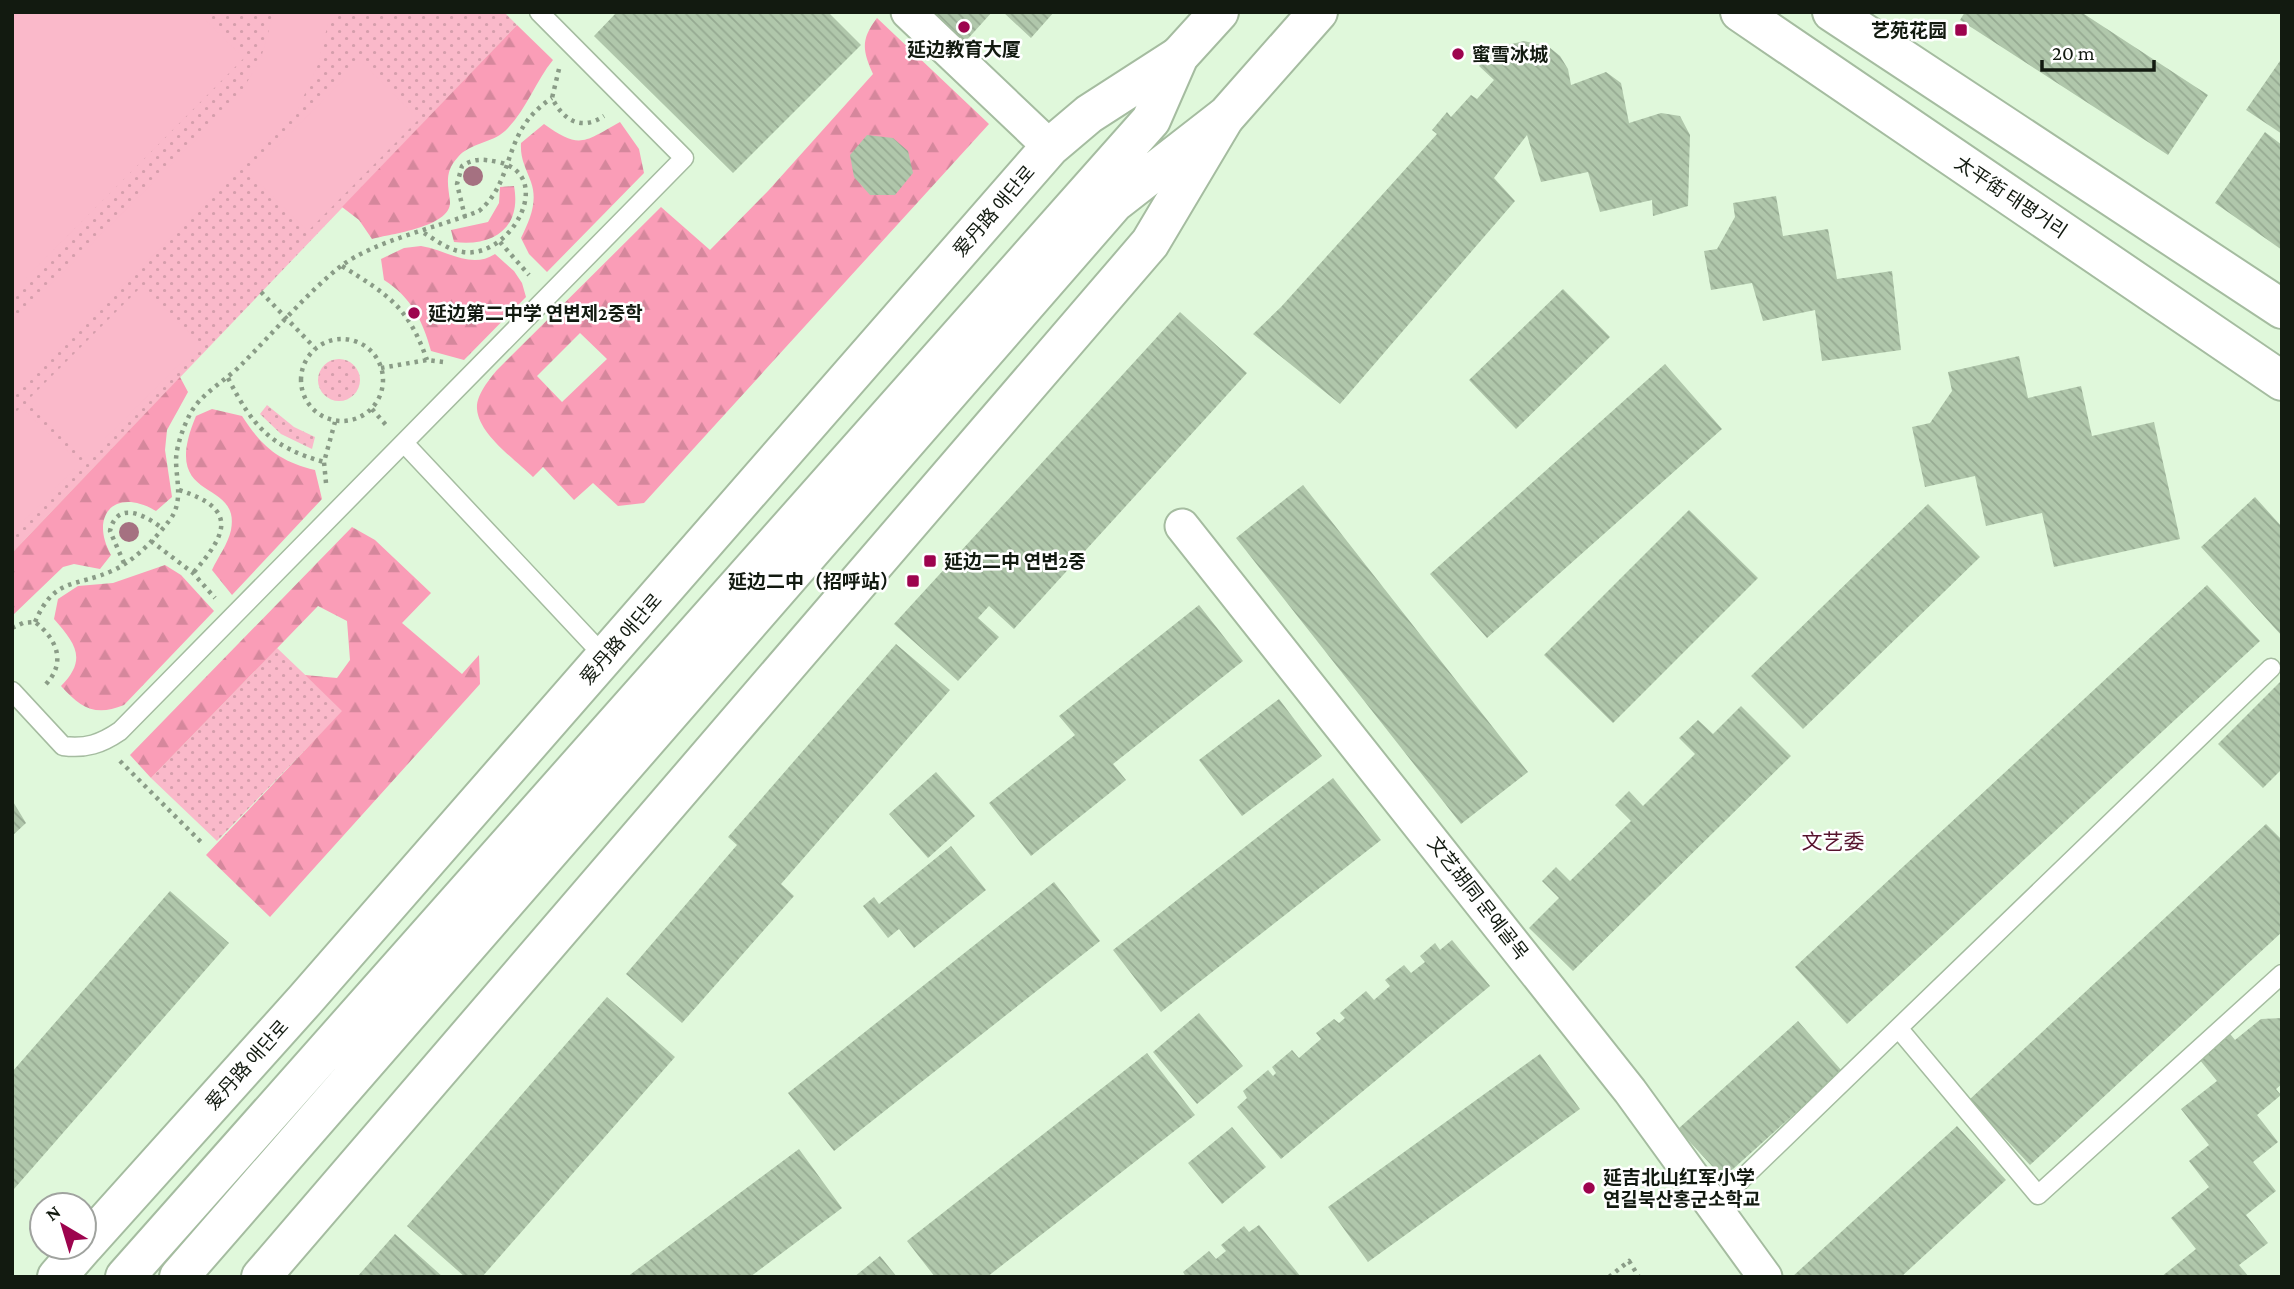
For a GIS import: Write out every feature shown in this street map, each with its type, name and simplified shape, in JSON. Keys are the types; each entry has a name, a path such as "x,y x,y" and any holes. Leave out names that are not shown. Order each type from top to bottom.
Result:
{"main road":[{"name":"爱丹路 애단로","path":"98,1231 606,657 1050,147 1089,114 1180,56 1219,12"},
{"path":"261,1277 1150,243 1227,115 1318,12"},
{"name":"太平街 태평거리","path":"1740,12 2282,381"},
{"path":"1832,12 2282,309"},
{"name":"爱丹路 애단로","path":"125,1277 1151,120 1180,56"},
{"path":"179,1277 1114,203 1227,115"},
{"name":"爱丹路 애단로","path":"57,1277 71,1261"}],"street":[{"path":"908,12 1050,147"},
{"name":"文艺胡同 문예골목","path":"1182,526 1630,1091 1765,1277"}],"lane":[{"path":"18,698 63,746 80,748 102,743 120,730 684,158 539,12"},
{"path":"404,443 606,657"},
{"path":"1714,1205 2271,668"},
{"path":"1899,1029 2038,1195 2282,974"}],"path":[{"path":"36,622 43,604 54,591 66,583 114,570 151,541 178,505 176,458 180,436 192,411 341,266 375,248 479,211 489,202 516,136 529,116 552,98 561,67 575,49"},
{"path":"552,98 566,118 577,124 590,125 625,97"},
{"path":"423,232 446,247 462,252 478,252 500,242 524,210 527,195 515,170 506,164 481,159 462,166 457,184 465,217"},
{"path":"500,242 548,296"},
{"path":"341,266 382,291 402,310 416,329 427,360"},
{"path":"261,292 315,348"},
{"path":"340,339 353,341 375,355 382,368 383,390 372,409 361,418 335,422 311,409 300,385 306,359 315,348 340,339"},
{"path":"382,368 427,360 454,363 475,371"},
{"path":"228,378 244,409 273,442 324,462"},
{"path":"335,422 324,462 325,478 338,509"},
{"path":"179,490 208,502 220,519 219,540 193,573"},
{"path":"124,563 110,531 118,516 128,511 137,512 162,528"},
{"path":"151,541 193,573 229,620"},
{"path":"12,628 23,623 36,622"},
{"path":"18,698 52,678 59,659 56,644 36,622"},
{"path":"102,743 202,843"},
{"path":"1609,1277 1629,1261 1639,1277"}],"shaded area":[{"path":"12,12 504,12 517,25 12,553"},
{"path":"12,12 197,12 244,58 12,292"},
{"path":"274,12 331,12 317,67 297,111 12,397 12,324 239,96 261,58"},
{"path":"361,62 419,119 308,231 250,174"},
{"path":"142,286 200,343 88,456 30,398"},
{"path":"339,359 354,365 360,380 354,395 339,401 324,395 318,380 324,365"},
{"path":"267,405 294,427 315,437 312,449 281,434 260,414"},
{"path":"21,407 80,463 12,533 12,416"},
{"path":"277,648 343,711 217,841 151,778"}],"green space":[{"path":"877,18 989,124 644,503 618,506 593,483 574,500 543,467 533,477 491,437 479,419 477,404 490,378 661,207 710,250 768,191 873,74 865,45 868,32","holes":["580,333 607,359 562,402 537,376"]},
{"path":"517,25 553,60 519,115 500,135 463,152 454,163 448,178 448,211 441,218 405,232 372,239 359,220 342,207"},
{"path":"620,122 639,149 644,173 547,272 529,254 521,238 530,217 534,197 522,159 521,143 544,124 566,137 582,140"},
{"path":"514,186 513,214 509,224 501,232 481,241 454,242 451,230 488,222 499,203 500,187"},
{"path":"421,246 468,260 495,254 514,271 522,283 526,297 464,360 431,351 415,311 402,294 384,280 381,259 404,248"},
{"path":"180,377 188,392 167,430 165,450 172,497 156,511 129,502 110,509 103,528 111,555 100,569 74,564 63,567 12,616 12,553"},
{"path":"212,409 242,416 272,451 291,462 315,470 322,499 232,595 212,570 230,535 231,513 224,502 193,477 187,464 187,445 196,416"},
{"path":"352,527 375,540 431,593 402,623 462,674 479,655 480,684 270,917 206,855 342,711 305,675 337,678 350,660 347,621 318,606 151,778 130,755"},
{"path":"165,565 181,575 214,611 124,705 114,709 97,710 82,705 61,686 74,668 76,651 54,619 58,599 78,586 113,583"}],"building":[{"path":"617,12 828,12 861,45 733,173 594,36"},
{"name":"延边教育大厦","path":"932,12 992,12 965,42"},
{"name":"延边教育大厦","path":"1003,12 1054,12 1031,38"},
{"path":"1965,12 2081,12 2208,95 2168,155 1960,20"},
{"path":"1524,41 1549,47 1560,56 1568,69 1571,85 1606,72 1621,83 1629,123 1661,113 1680,116 1690,135 1688,206 1653,216 1652,200 1600,212 1588,172 1541,182 1527,135 1494,178 1515,201 1340,404 1253,334 1281,307 1437,134 1432,130 1447,112 1451,117 1471,95 1477,99 1494,80 1479,66 1496,48"},
{"path":"2282,58 2282,134 2246,110"},
{"path":"2265,132 2282,145 2282,250 2215,203"},
{"path":"867,135 893,138 908,151 913,173 895,195 870,195 854,177 850,155"},
{"path":"1776,196 1783,236 1828,229 1837,279 1892,271 1901,350 1822,361 1815,310 1763,321 1752,283 1711,290 1704,251 1717,249 1735,217 1733,203"},
{"path":"1563,289 1610,337 1516,429 1469,380"},
{"path":"1180,312 1247,373 1014,629 989,606 978,618 999,637 958,681 894,624"},
{"path":"2019,356 2028,398 2081,386 2092,436 2154,422 2180,539 2054,567 2042,513 1986,526 1975,476 1925,487 1912,427 1930,423 1952,391 1948,372"},
{"path":"1665,364 1722,429 1487,638 1430,574"},
{"path":"1303,485 1528,772 1461,824 1236,538"},
{"path":"2255,497 2282,527 2282,636 2201,547"},
{"path":"1928,504 1980,557 1803,729 1751,676"},
{"path":"1689,510 1758,578 1613,723 1544,655"},
{"path":"2207,585 2260,641 1847,1024 1795,967"},
{"path":"1199,605 1243,661 1113,764 1126,780 1031,856 989,803 1075,735 1059,716"},
{"path":"896,644 950,690 781,884 794,896 682,1023 626,974 737,845 728,837"},
{"path":"2282,680 2282,769 2263,788 2218,744"},
{"path":"1279,699 1322,756 1242,816 1199,760"},
{"path":"1741,706 1791,756 1573,971 1529,928 1559,898 1542,881 1556,867 1570,881 1631,821 1615,805 1629,791 1643,806 1695,754 1679,738 1698,720 1713,734"},
{"path":"936,772 975,816 928,858 889,814"},
{"path":"1333,778 1381,840 1161,1012 1113,950"},
{"path":"12,800 26,823 12,836"},
{"path":"2266,824 2282,840 2282,932 2030,1165 1969,1100"},
{"path":"951,846 986,890 914,948 899,929 888,938 863,906 874,897 879,904"},
{"path":"1054,882 1100,941 834,1151 788,1093"},
{"path":"170,891 229,943 14,1189 12,1072"},
{"path":"1452,940 1490,986 1281,1159 1237,1107 1247,1098 1243,1091 1268,1070 1273,1076 1276,1073 1272,1067 1292,1050 1299,1058 1321,1039 1316,1033 1334,1019 1339,1023 1345,1018 1340,1013 1366,991 1374,1000 1390,986 1385,980 1404,965 1411,973 1425,962 1420,956 1435,943 1440,950"},
{"path":"607,997 675,1057 482,1277 465,1277 407,1226"},
{"path":"1199,1013 1243,1066 1197,1104 1153,1052"},
{"path":"2282,1018 2282,1084 2276,1089 2281,1095 2257,1115 2278,1142 2253,1162 2276,1191 2246,1215 2268,1243 2239,1265 2249,1277 2161,1277 2196,1249 2171,1218 2209,1187 2189,1161 2209,1145 2181,1109 2217,1081 2199,1059 2230,1034 2235,1040 2261,1019"},
{"path":"1798,1021 1842,1071 1723,1178 1678,1129"},
{"path":"1147,1053 1195,1115 987,1277 935,1277 907,1241"},
{"path":"1540,1054 1580,1109 1368,1262 1328,1207"},
{"path":"1957,1126 2006,1180 1901,1277 1792,1277"},
{"path":"1232,1127 1266,1167 1222,1204 1188,1163"},
{"path":"799,1149 842,1208 750,1277 627,1277"},
{"path":"1259,1225 1301,1277 1186,1277 1183,1272 1209,1251 1216,1259 1226,1251 1221,1245 1244,1226 1249,1232"},
{"path":"395,1234 443,1277 357,1277"},
{"path":"880,1256 897,1277 854,1277"}],"place":[{"name":"延边教育大厦","path":"964,27"},
{"name":"艺苑花园","path":"1961,30"},
{"name":"蜜雪冰城","path":"1458,54"},
{"name":"延边第二中学 연변제2중학","path":"414,313"},
{"name":"延边二中 연변2중","path":"930,561"},
{"name":"延边二中（招呼站）","path":"913,581"},
{"name":"延吉北山红军小学 연길북산홍군소학교","path":"1589,1188"}],"district":[{"name":"文艺委","path":"1833,842"}]}
